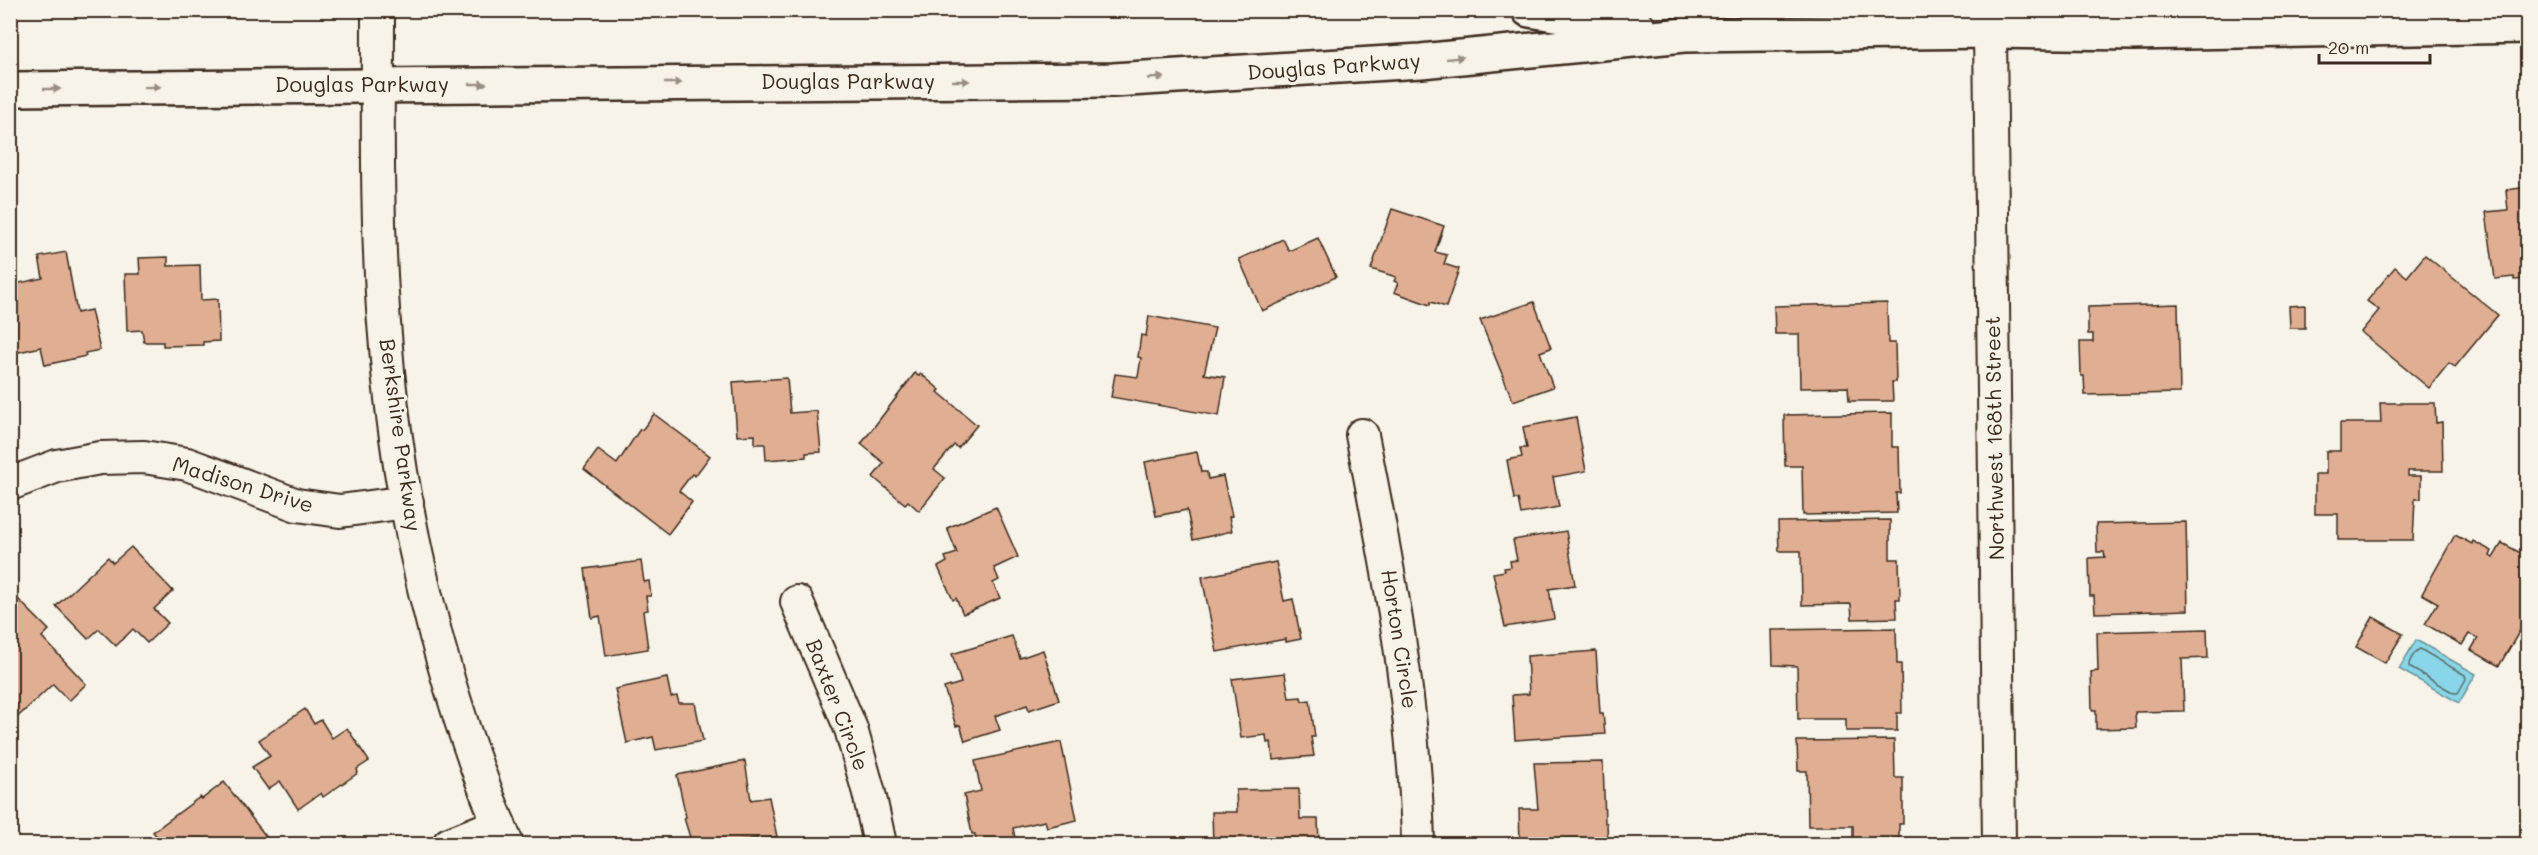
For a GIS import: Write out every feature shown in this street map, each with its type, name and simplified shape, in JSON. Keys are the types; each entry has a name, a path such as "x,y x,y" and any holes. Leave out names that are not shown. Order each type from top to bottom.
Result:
{"main road":[{"name":"Douglas Parkway","path":"1529,10 1684,34"},
{"name":"Douglas Parkway","path":"10,89 1113,80 1421,61 1684,34 1990,31 2132,33 2528,26"}],"street":[{"name":"Berkshire Parkway","path":"378,10 380,254 384,324 388,373 407,502 424,588 454,699 503,834"},
{"name":"Northwest 168th Street","path":"1990,31 1999,844"},
{"name":"Horton Circle","path":"1362,435 1396,615 1411,711 1418,844"},
{"name":"Madison Drive","path":"10,484 68,464 100,458 144,457 187,464 297,505 340,511 407,502"},
{"name":"Baxter Circle","path":"797,602 851,729 869,792 880,844"},
{"path":"449,844 503,834"}],"water":[{"path":"2416,640 2476,674 2459,703 2399,669"}],"building":[{"path":"2528,187 2528,279 2514,280 2514,277 2495,279 2486,212 2508,210 2506,190"},
{"path":"1392,209 1444,226 1435,252 1447,255 1444,264 1459,269 1446,307 1431,302 1430,305 1394,292 1398,283 1394,281 1396,277 1371,269"},
{"path":"1318,238 1336,277 1262,311 1239,259 1283,239 1289,251"},
{"path":"66,252 77,313 91,310 100,350 85,353 86,356 45,365 41,347 10,354 10,285 43,278 39,257"},
{"path":"2425,255 2498,315 2455,367 2449,363 2429,388 2361,332 2379,310 2367,301 2395,267 2407,277"},
{"path":"168,257 168,266 200,265 201,300 218,299 219,341 203,342 203,345 163,346 163,342 144,342 142,330 127,331 125,274 140,274 139,258"},
{"path":"1534,302 1551,348 1540,352 1553,387 1513,401 1480,320"},
{"path":"1887,303 1888,343 1895,343 1896,382 1892,382 1893,401 1849,401 1848,387 1800,388 1799,334 1775,334 1774,306"},
{"path":"2178,304 2180,393 2085,395 2084,376 2081,376 2080,342 2093,342 2093,334 2088,334 2088,307"},
{"path":"2305,305 2305,328 2290,328 2289,306"},
{"path":"1149,316 1215,328 1204,374 1225,377 1219,416 1111,397 1115,374 1138,377 1141,335 1146,336"},
{"path":"915,373 918,376 921,374 940,390 938,392 977,425 958,448 954,445 934,469 945,478 919,511 908,501 905,504 873,477 884,463 861,444"},
{"path":"787,378 790,413 817,411 821,452 806,453 806,457 766,460 765,444 755,444 755,435 737,436 733,382"},
{"path":"2380,403 2435,403 2436,423 2442,422 2443,471 2408,471 2408,476 2421,476 2421,499 2415,499 2413,540 2338,540 2338,514 2315,514 2315,474 2326,474 2326,451 2340,451 2340,423 2381,423"},
{"path":"1892,413 1892,447 1899,447 1900,493 1896,493 1897,513 1803,515 1802,466 1785,466 1784,415"},
{"path":"654,414 710,456 695,476 692,474 679,491 692,502 668,534 584,469 598,450 617,464 640,429 642,430"},
{"path":"1576,417 1586,471 1553,477 1559,507 1521,514 1518,499 1514,499 1507,460 1522,457 1520,448 1527,448 1523,427"},
{"path":"1197,452 1201,472 1207,472 1208,479 1223,476 1232,516 1229,517 1232,531 1193,540 1187,510 1156,516 1145,462"},
{"path":"996,507 1018,557 994,568 999,580 993,583 1000,598 963,614 956,598 953,600 938,567 947,562 945,557 957,553 947,528"},
{"path":"1890,520 1890,559 1899,559 1900,599 1896,599 1897,618 1852,619 1851,604 1802,605 1801,551 1779,551 1778,522"},
{"path":"2186,522 2188,610 2095,613 2094,596 2090,596 2089,558 2105,557 2104,552 2097,552 2096,524"},
{"path":"1566,531 1575,585 1549,589 1554,619 1505,627 1493,573 1505,571 1504,568 1511,567 1510,561 1517,560 1513,540"},
{"path":"2455,535 2492,551 2490,556 2493,558 2502,543 2528,557 2528,617 2499,666 2471,650 2478,638 2469,634 2462,645 2425,624 2438,603 2422,594"},
{"path":"131,547 173,591 154,609 168,623 147,643 133,629 116,646 99,629 88,639 56,606 108,557 113,563"},
{"path":"641,561 644,582 649,581 651,596 646,596 648,610 643,611 648,649 606,656 600,616 592,618 585,569"},
{"path":"1276,562 1284,601 1293,599 1301,639 1286,642 1286,639 1217,652 1202,577"},
{"path":"18,599 49,630 42,637 86,684 69,701 53,684 10,724 10,607"},
{"path":"2373,617 2403,634 2385,663 2356,647"},
{"path":"1896,628 1897,664 1901,664 1902,713 1897,713 1897,731 1846,731 1846,719 1798,719 1797,666 1773,665 1772,630"},
{"path":"2207,629 2208,658 2182,659 2184,711 2135,712 2136,728 2096,729 2096,710 2092,710 2091,672 2098,671 2097,632"},
{"path":"1012,636 1020,658 1043,650 1059,700 1029,710 1027,705 995,716 1000,730 965,741 960,725 956,726 944,688 961,683 952,654"},
{"path":"1596,651 1600,713 1603,713 1605,734 1515,740 1512,695 1529,694 1527,656"},
{"path":"1285,673 1289,698 1301,697 1302,701 1310,700 1315,737 1311,737 1314,756 1273,760 1271,742 1267,743 1266,735 1241,738 1232,679"},
{"path":"667,678 671,697 677,696 679,703 695,703 703,741 656,750 653,737 627,743 615,689"},
{"path":"305,709 314,724 321,720 332,738 347,728 369,761 357,769 358,773 323,797 321,793 298,809 280,781 268,789 252,767 270,756 259,740"},
{"path":"1894,740 1895,778 1903,778 1903,824 1899,824 1899,840 1853,841 1853,826 1808,826 1807,771 1798,771 1797,741"},
{"path":"1061,742 1077,820 1047,827 1045,821 1013,828 1016,843 977,844 975,834 972,834 964,795 981,791 975,761"},
{"path":"745,761 751,800 769,797 777,837 727,844 692,844 684,818 686,817 677,775"},
{"path":"1603,762 1608,844 1520,844 1519,809 1538,809 1534,763"},
{"path":"224,782 268,839 260,844 163,844 153,832"},
{"path":"1299,789 1300,819 1318,819 1319,844 1213,844 1212,812 1237,812 1236,790"}]}
